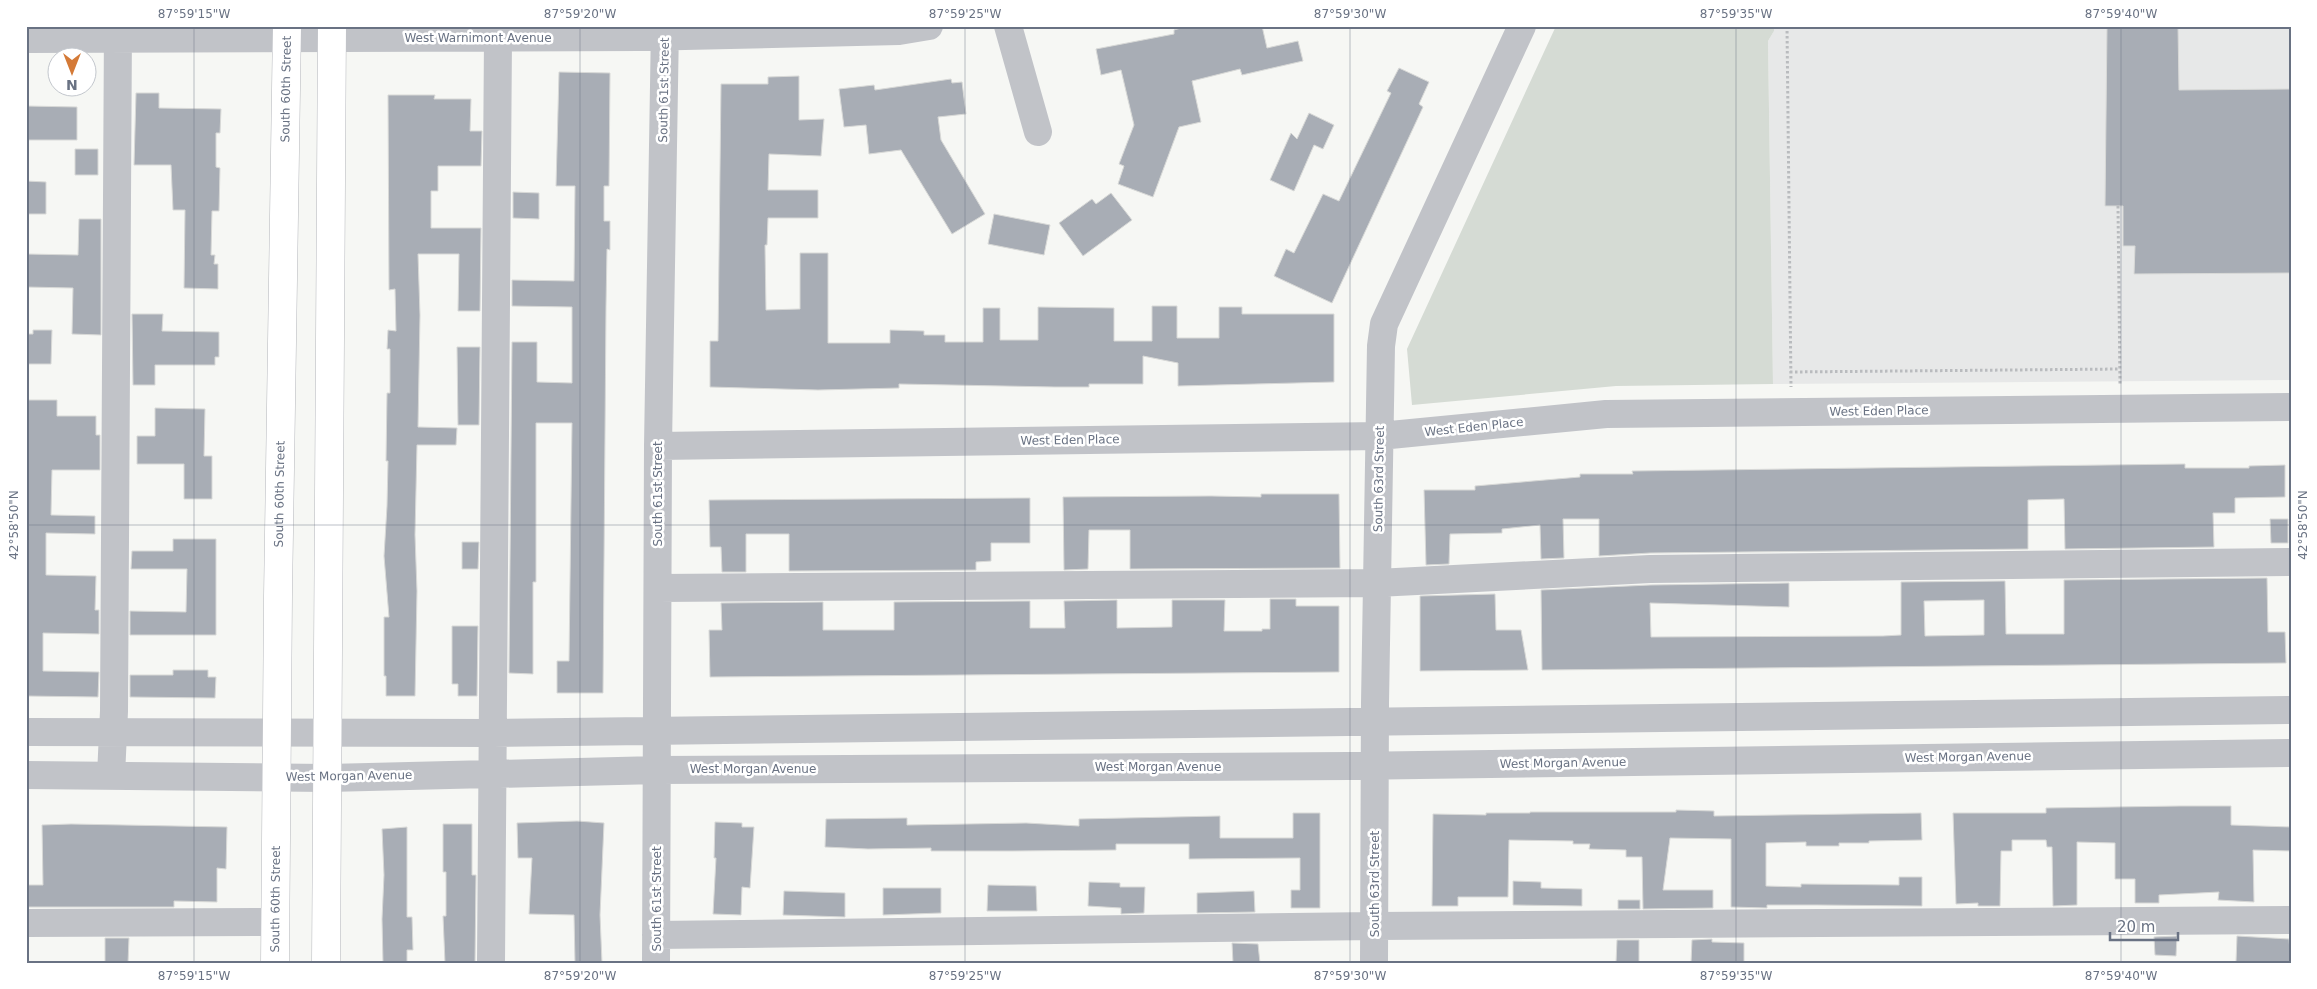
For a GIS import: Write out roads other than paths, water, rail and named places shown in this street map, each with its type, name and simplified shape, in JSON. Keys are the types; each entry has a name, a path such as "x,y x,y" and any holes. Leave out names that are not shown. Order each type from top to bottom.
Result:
{"main road":[{"name":"South 60th Street","path":"275,963 278,596 287,32"},
{"path":"326,963 332,32"}],"street":[{"name":"West Warnimont Avenue","path":"26,39 118,32 332,32 498,38 665,31 899,31 928,26"},
{"path":"1008,26 1038,132"},
{"name":"South 63rd Street","path":"1374,963 1375,721 1381,346 1384,324 1522,26"},
{"name":"South 61st Street","path":"656,963 658,446 665,31"},
{"path":"112,776 118,32"},
{"path":"491,963 498,38"},
{"name":"West Eden Place","path":"658,446 1380,436 1606,414 2291,407"},
{"path":"658,588 1378,583 1650,568 2291,562"},
{"path":"26,732 494,733 2291,710"},
{"path":"1876,715 1876,759"},
{"name":"West Morgan Avenue","path":"26,775 328,778 658,770 1375,766 2291,753"},
{"path":"656,935 1375,926 2291,920"},
{"path":"26,923 276,922"}]}
